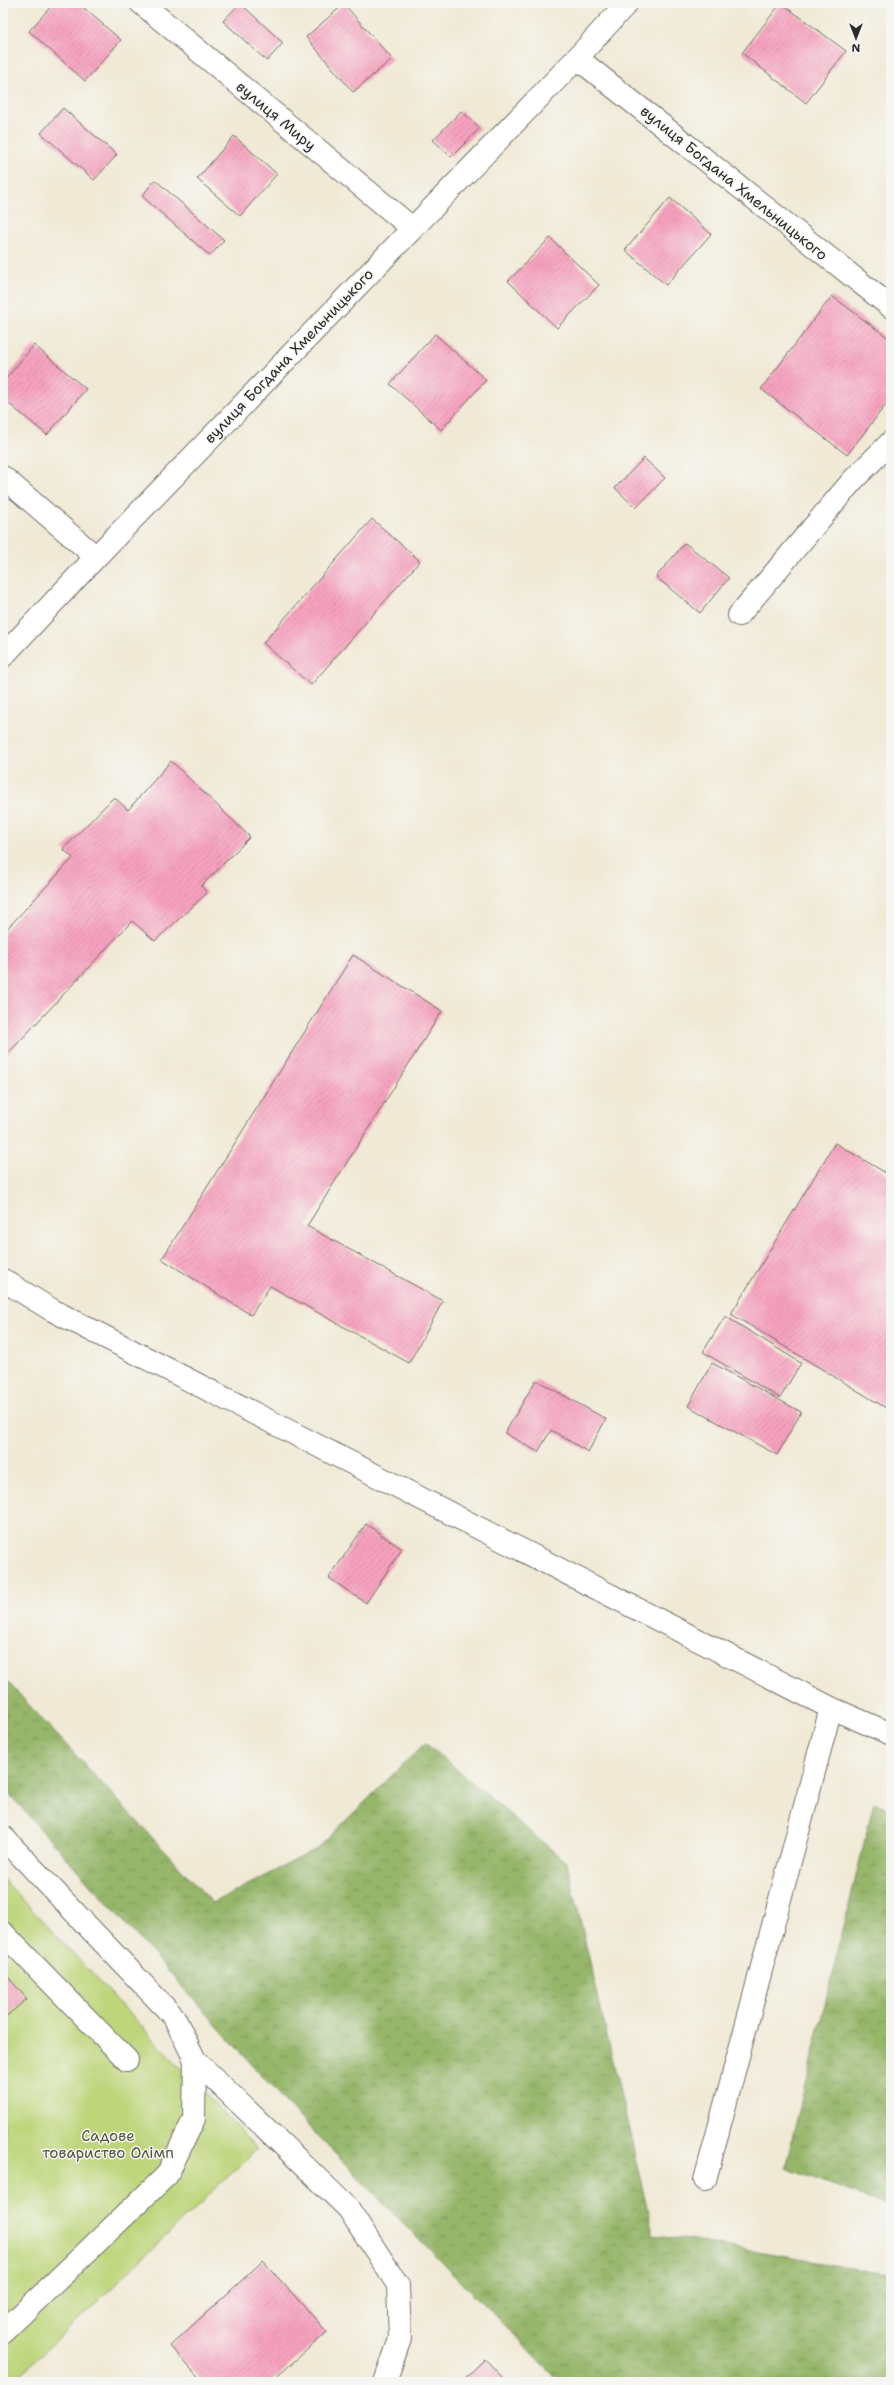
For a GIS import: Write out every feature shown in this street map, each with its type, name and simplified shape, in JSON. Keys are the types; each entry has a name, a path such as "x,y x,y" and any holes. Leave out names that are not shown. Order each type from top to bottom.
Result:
{"street":[{"name":"вулиця Миру","path":"141,3 412,228"},
{"name":"вулиця Богдана Хмельницького","path":"3,656 96,557 577,58 627,3"},
{"name":"вулиця Богдана Хмельницького","path":"577,58 891,307"},
{"path":"739,615 853,480 891,442"},
{"path":"3,478 96,557"},
{"path":"3,1280 60,1314 831,1708 891,1734"},
{"path":"705,2180 831,1708"},
{"path":"3,1837 174,2017 195,2060 348,2208 398,2285 400,2339 385,2382"},
{"path":"3,1933 127,2060"},
{"path":"3,2332 167,2175 194,2119 195,2060"}],"green space":[{"path":"3,1677 213,1903 317,1849 425,1743 567,1863 653,2234 891,2275 891,2382 560,2382 297,2115 3,1787"},
{"path":"874,1802 891,1810 891,2206 785,2168"},
{"name":"Садове товариство Олімп","path":"3,1879 257,2149 13,2382 3,2382"}],"building":[{"path":"54,3 78,3 121,40 85,81 29,31"},
{"path":"240,3 283,43 267,61 223,21"},
{"path":"781,3 846,51 806,103 742,53"},
{"path":"344,4 392,59 353,92 306,37"},
{"path":"63,108 117,155 94,180 41,133"},
{"path":"461,111 480,128 451,157 433,140"},
{"path":"234,136 277,174 240,216 197,179"},
{"path":"155,180 224,240 210,256 142,196"},
{"path":"670,198 711,234 666,285 625,250"},
{"path":"550,238 599,285 557,328 508,281"},
{"path":"832,296 891,340 891,398 847,455 761,389"},
{"path":"435,334 486,380 441,430 390,384"},
{"path":"34,345 86,389 47,435 3,399 3,382"},
{"path":"644,458 665,478 636,508 615,488"},
{"path":"372,519 420,561 311,685 263,643"},
{"path":"685,543 729,578 700,613 656,577"},
{"path":"171,761 250,837 201,886 207,893 155,941 132,921 3,1059 3,933 73,858 63,849 114,797 128,810"},
{"path":"353,955 442,1011 307,1226 443,1301 409,1363 270,1286 251,1315 162,1259"},
{"path":"835,1143 891,1176 891,1411 731,1314"},
{"path":"725,1316 801,1363 780,1398 703,1352"},
{"path":"712,1363 801,1412 777,1455 688,1406"},
{"path":"536,1380 606,1419 588,1452 551,1430 538,1452 505,1433"},
{"path":"366,1524 402,1549 366,1603 329,1578"},
{"path":"3,1971 27,1999 3,2019"},
{"path":"263,2261 327,2332 271,2382 203,2382 170,2346"},
{"path":"485,2359 507,2382 461,2382"}]}
